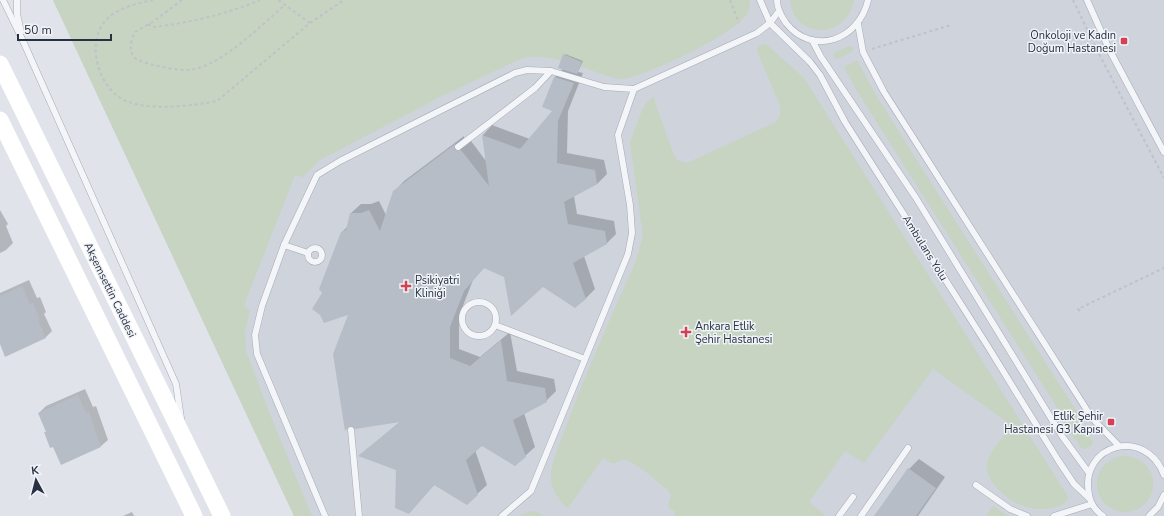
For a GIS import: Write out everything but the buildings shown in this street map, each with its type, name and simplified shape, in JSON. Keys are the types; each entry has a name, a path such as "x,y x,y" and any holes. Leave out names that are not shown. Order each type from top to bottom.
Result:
{"main road":[{"name":"Akşemsettin Caddesi","path":"0,64 222,516"},
{"path":"0,120 194,516"}],"lane":[{"path":"3,0 23,41 176,384 184,440"},
{"path":"17,0 17,14 23,41"},
{"name":"Ambulans Yolu","path":"760,0 770,23 810,62 820,75 845,122 987,345 1058,460 1074,484 1103,516"},
{"path":"777,0 779,11 791,29 803,37 812,40 833,40 847,34 858,24 866,10 868,0"},
{"path":"1087,0 1109,49 1164,152"},
{"path":"325,516 257,354 255,335 262,306 284,245 317,175 326,168 515,73 528,70 551,71 604,87 634,89 757,33 770,23 779,11"},
{"path":"858,24 863,52 884,92 1088,411 1119,446"},
{"path":"812,40 916,198 1062,436 1089,473"},
{"path":"458,147 535,88 551,71"},
{"path":"502,516 531,491 628,254 632,233 630,205 618,135 634,89"},
{"path":"284,245 308,253"},
{"path":"477,301 489,304 496,314 495,326 487,334 481,336 470,334 466,331 461,320 463,310 467,305 477,301"},
{"path":"495,326 584,359"},
{"path":"351,430 359,516"},
{"path":"1054,516 1091,501 1087,486 1089,473 1095,460 1106,451 1119,446 1131,446 1142,449 1153,455 1162,464 1164,475"},
{"path":"861,516 908,448"},
{"path":"976,485 1005,506 1027,516"},
{"path":"1150,516 1158,507 1164,495"},
{"path":"839,516 852,497"}],"path":[{"path":"153,0 121,9 106,19 99,29 97,46 98,68 103,81 110,91 124,100 138,105 200,104 217,101 310,23 344,0"},
{"path":"182,0 135,32 130,48 133,55 139,60 187,70 202,67 234,49 285,5"},
{"path":"148,24 153,28 174,25 221,13 260,0"},
{"path":"279,0 310,23"},
{"path":"730,0 739,23"},
{"path":"1073,0 1099,54 1164,178"},
{"path":"863,52 951,25"},
{"path":"1080,311 1078,309 1095,303 1164,268"}],"shaded area":[{"name":"Ankara Etlik Şehir Hastanesi","path":"53,0 1164,0 1164,516 294,516"}],"green space":[{"path":"53,0 749,0 750,5 748,13 743,19 721,36 665,64 631,77 620,79 614,78 568,62 549,58 530,57 520,59 440,97 320,160 303,177 295,175 244,305 250,311 245,331 246,351 271,417 312,516 294,516"},
{"path":"790,0 854,0 849,13 841,23 831,28 820,30 810,28 801,22 794,13"},
{"path":"763,44 767,45 804,78 1067,495 1068,498 1063,504 1047,509 1031,508 1016,503 1001,492 990,478 987,470 987,463 993,449 1008,429 1007,422 933,369 864,463 845,451 809,502 826,516 673,516 676,512 668,507 671,495 667,489 633,463 621,460 612,463 603,458 568,508 558,498 553,489 551,479 552,467 556,453 593,359 636,261 643,236 630,142 643,108 649,100 654,97 674,155 677,160 687,163 776,122 780,116 780,105 757,51 759,46"},
{"path":"852,46 853,51 837,59 834,58 834,53"},
{"path":"857,60 876,95 916,159 1082,420 1070,428 857,91 844,67"},
{"path":"1084,425 1093,443 1085,449 1081,448 1071,433"},
{"path":"1125,456 1136,458 1145,464 1151,473 1153,484 1151,495 1145,504 1136,510 1125,512 1114,510 1105,504 1099,495 1097,484 1099,473 1105,464 1114,458"},
{"path":"993,506 1008,516 986,516"},
{"path":"531,511 537,512 544,516 519,516"}],"place":[{"name":"Onkoloji ve Kadın Doğum Hastanesi","path":"1124,41"},
{"name":"Psikiyatri Kliniği","path":"406,286"},
{"name":"Ankara Etlik Şehir Hastanesi","path":"686,332"},
{"name":"Etlik Şehir Hastanesi G3 Kapısı","path":"1111,422"}]}
